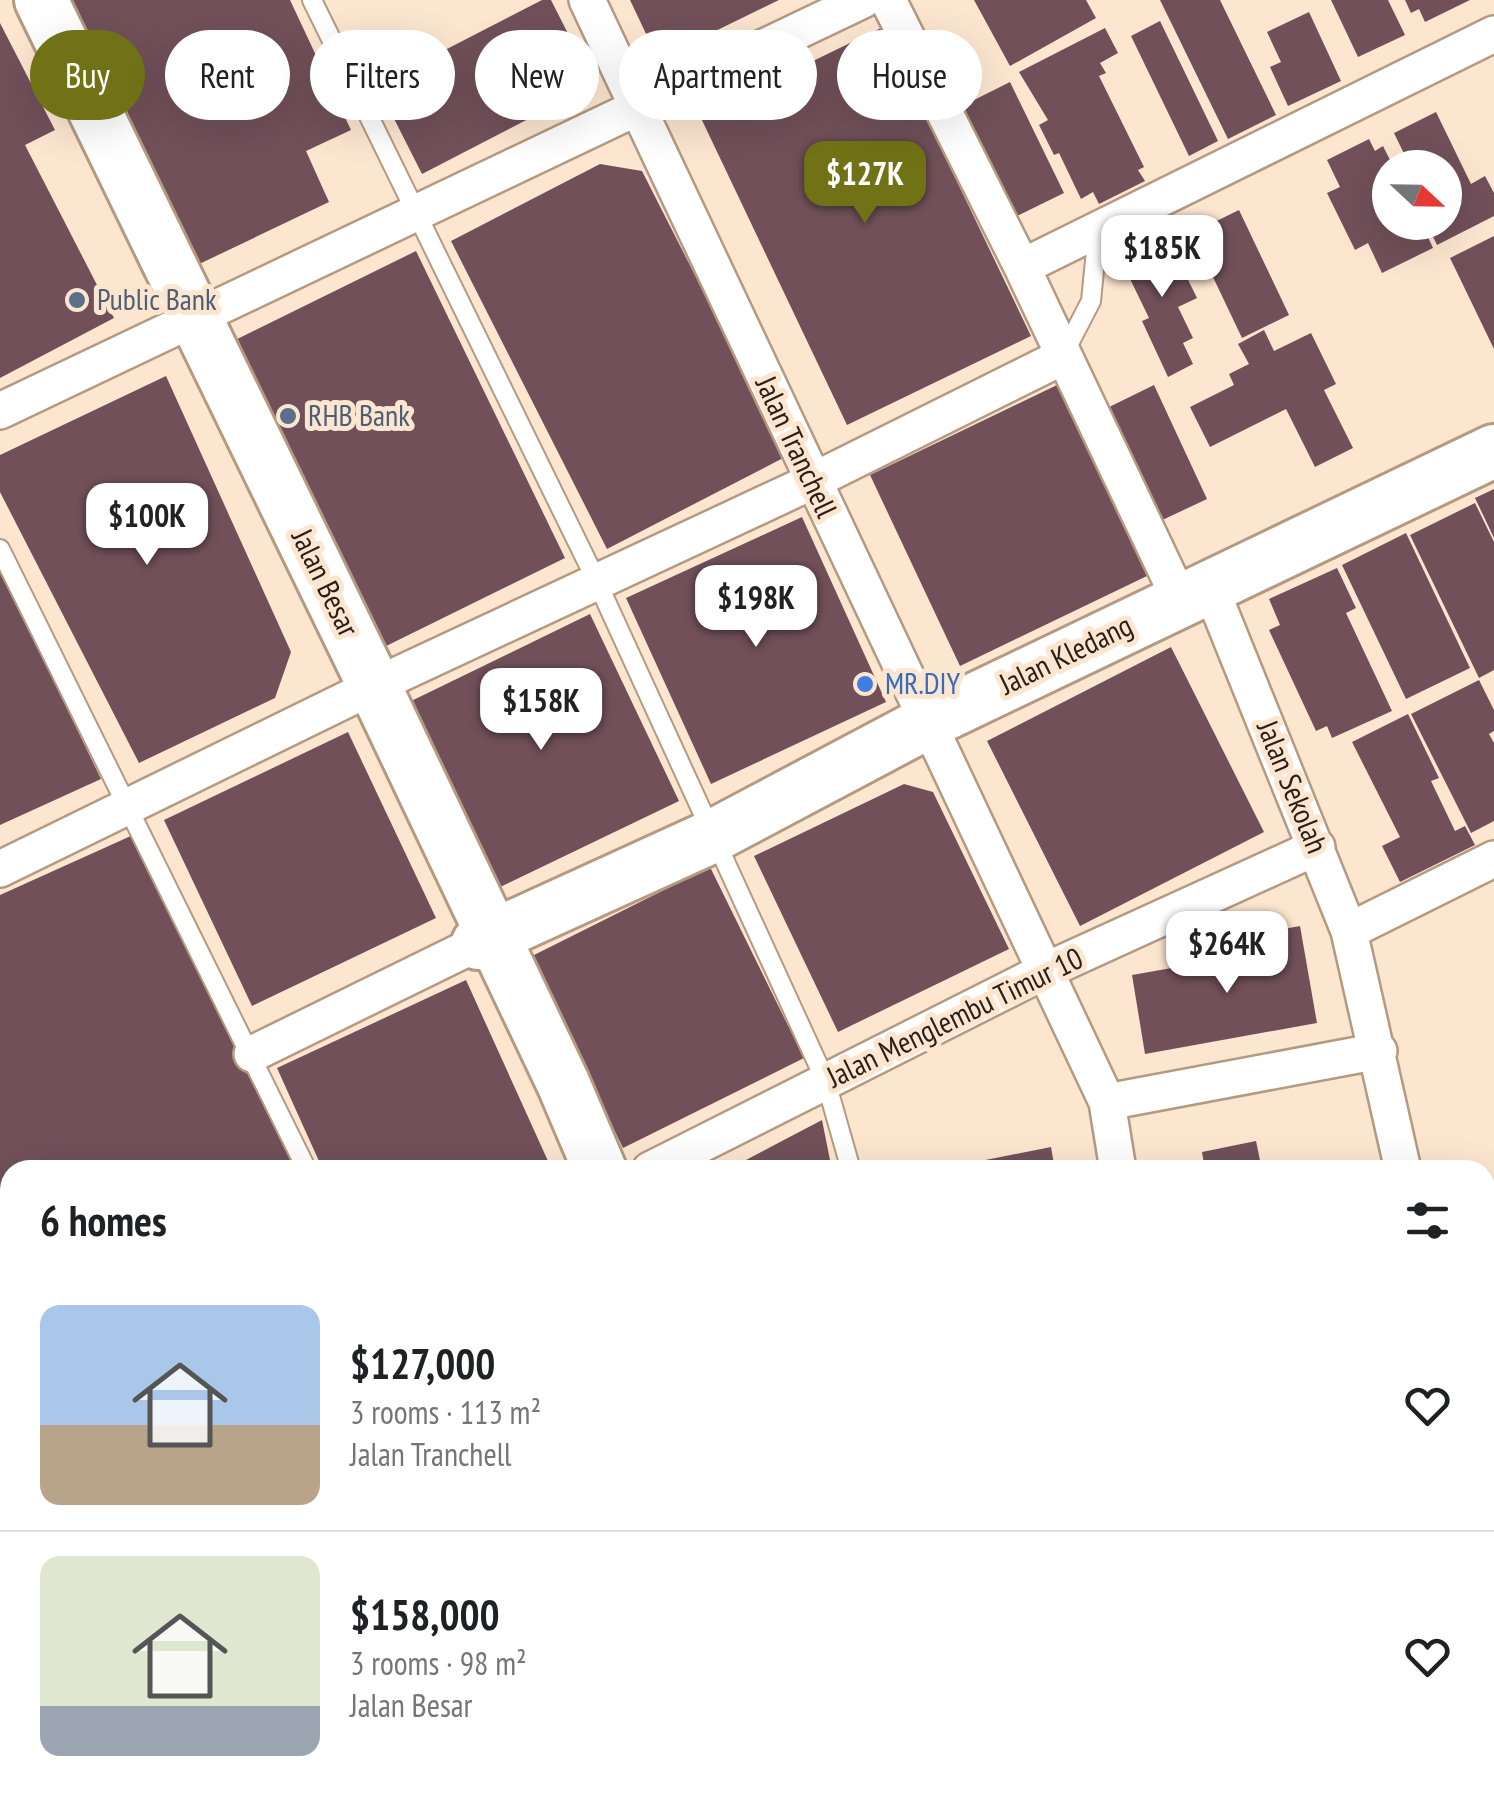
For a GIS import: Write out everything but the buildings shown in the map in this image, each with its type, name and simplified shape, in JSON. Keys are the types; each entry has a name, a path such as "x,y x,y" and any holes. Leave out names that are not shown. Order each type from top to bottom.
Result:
{"main road":[{"name":"Jalan Besar","path":"21,0 127,230 187,322"},
{"name":"Jalan Besar","path":"41,0 187,322 485,940 564,1083 596,1160"},
{"name":"Jalan Kledang","path":"485,940 713,836 928,722 1494,451"},
{"name":"Jalan Besar","path":"485,940 572,1160"}],"street":[{"name":"Jalan Tranchell","path":"587,0 619,70"},
{"path":"802,30 864,0"},
{"name":"Jalan Sekolah","path":"888,0 1022,267 1062,357 1194,592 1317,847 1349,930 1379,1051 1400,1160"},
{"path":"1022,267 1494,34"},
{"path":"0,411 413,211 619,118"},
{"name":"Jalan Tranchell","path":"642,120 1108,1102 1117,1160"},
{"path":"0,868 365,690 812,482 1062,357"},
{"name":"Jalan Menglembu Timur 10","path":"670,1160 1045,972 1317,847"},
{"path":"1349,930 1494,859"},
{"path":"252,1054 485,940"},
{"path":"1108,1102 1379,1051"}],"lane":[{"path":"312,0 598,584 826,1082 848,1160"},
{"path":"1062,357 1091,301 1098,230"},
{"path":"0,549 302,1160"}],"place":[{"name":"Public Bank","path":"77,300"},
{"name":"RHB Bank","path":"288,416"},
{"name":"MR.DIY","path":"865,684"}]}
